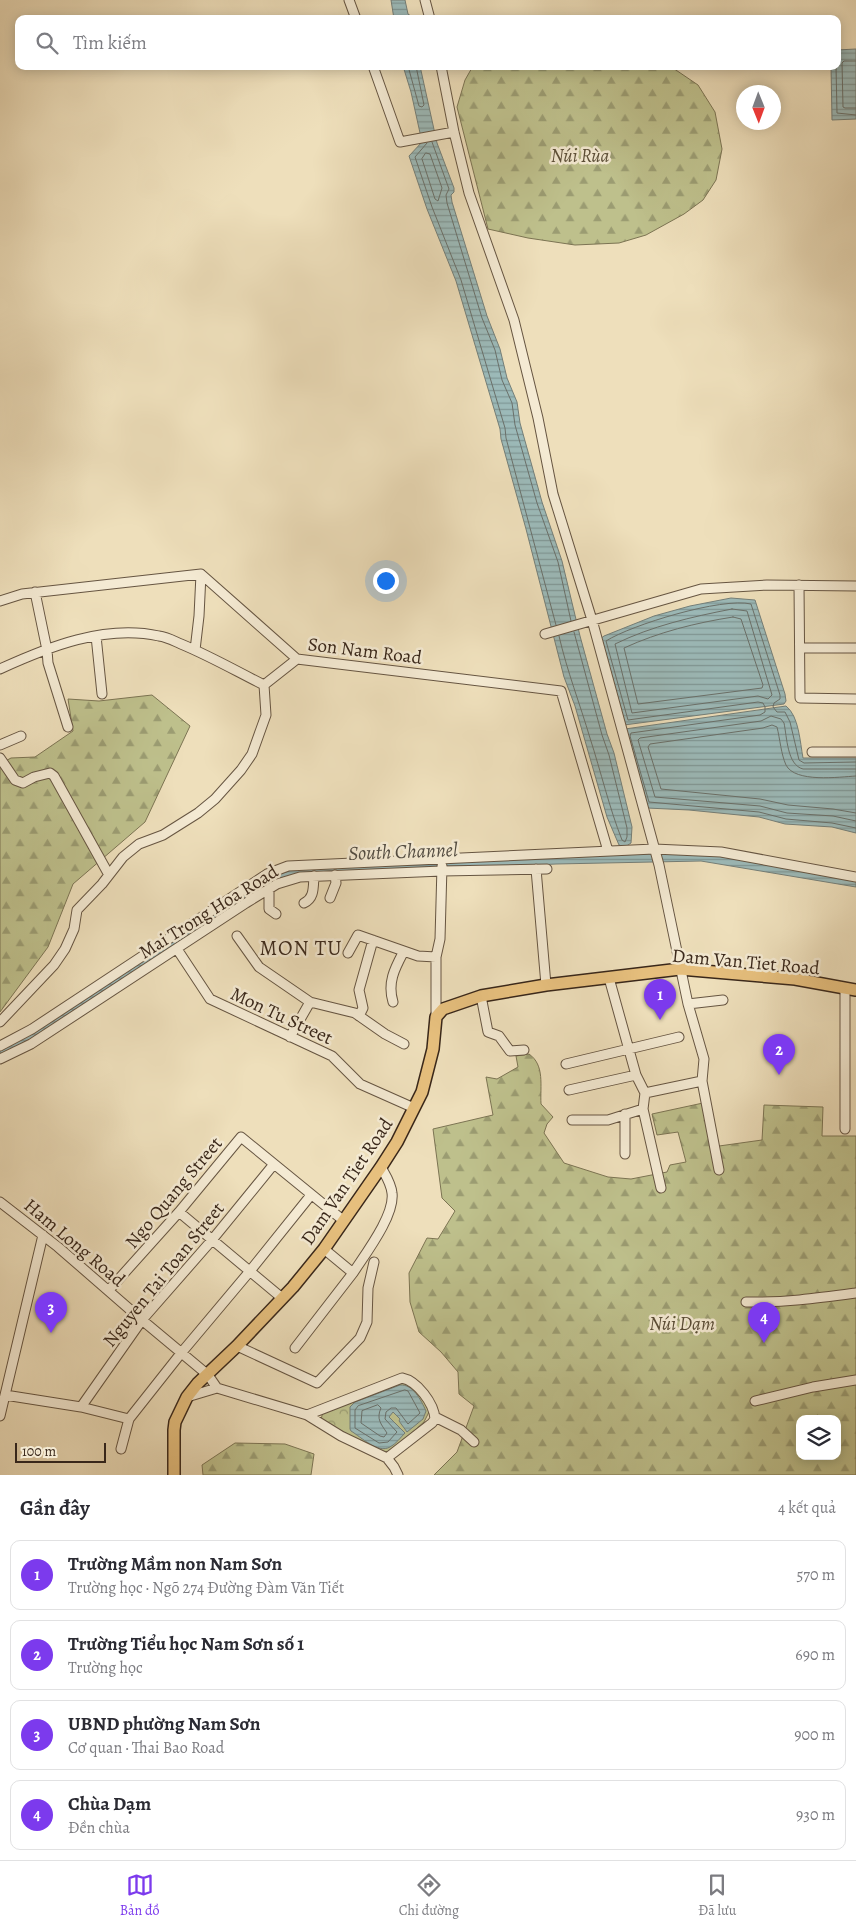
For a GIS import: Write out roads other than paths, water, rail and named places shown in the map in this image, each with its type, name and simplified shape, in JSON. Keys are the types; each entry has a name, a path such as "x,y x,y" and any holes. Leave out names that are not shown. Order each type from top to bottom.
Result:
{"main road":[{"name":"Dam Van Tiet Road","path":"174,1475 175,1422 187,1398 198,1383 237,1346 282,1298 324,1249 381,1168 397,1142 422,1092 433,1049 436,1016 444,1009 481,996 680,969 795,979 850,989"}],"street":[{"path":"349,0 355,15"},
{"path":"424,0 429,15"},
{"path":"374,70 400,142 454,132"},
{"path":"442,70 469,193 514,320 553,494 659,865 688,1004 704,1059 702,1081 718,1170"},
{"path":"0,600 35,592 201,574 195,650"},
{"name":"Son Nam Road","path":"201,574 297,659 561,691 608,851"},
{"path":"545,634 701,590 747,585 856,586"},
{"path":"799,585 800,698 856,699"},
{"path":"35,592 48,663 68,727"},
{"path":"0,669 47,650 96,636 143,633 162,636 195,650 264,685"},
{"path":"96,636 102,694"},
{"path":"800,648 856,648"},
{"path":"264,685 297,659"},
{"path":"0,1022 54,965 74,929 77,910 123,857 138,844 163,835 198,813 216,799 242,770 252,754 266,715 264,685"},
{"path":"0,745 21,736"},
{"path":"812,752 856,752"},
{"path":"0,758 19,783 50,773 54,776 109,875"},
{"path":"0,1046 32,1029 277,868 306,864 654,849 722,852 856,877"},
{"path":"436,1016 436,957 440,939 441,858"},
{"path":"536,869 546,986"},
{"name":"Mai Trong Hoa Road","path":"0,1059 31,1044 269,888 292,878 442,871 547,869"},
{"path":"330,898 336,883 335,875"},
{"path":"304,902 309,901 311,897 314,876"},
{"path":"269,888 269,909 276,914"},
{"path":"348,953 358,935 418,956 436,957"},
{"path":"237,936 259,967 310,1002 355,1013 384,1034 404,1044"},
{"path":"359,1016 363,1008 358,990 374,940"},
{"name":"Mon Tu Street","path":"177,949 210,999 332,1056 360,1084 414,1108"},
{"path":"393,1002 390,991 391,981 404,951"},
{"path":"608,978 636,1075 645,1094 643,1109 661,1188"},
{"path":"845,1129 850,989"},
{"path":"481,996 488,1032 499,1036 510,1051 524,1050"},
{"path":"688,1004 723,1000"},
{"path":"290,1037 310,1002"},
{"path":"566,1064 679,1037"},
{"path":"570,1090 636,1075"},
{"path":"645,1094 702,1081"},
{"path":"572,1120 608,1120 643,1109"},
{"path":"625,1114 625,1154"},
{"name":"Ngo Quang Street","path":"109,1290 179,1212 241,1137 274,1164"},
{"path":"274,1164 344,1221"},
{"name":"Nguyen Tai Toan Street","path":"81,1407 142,1320 212,1240 274,1164"},
{"path":"295,1348 354,1273 391,1211 393,1193 390,1183 381,1168"},
{"path":"121,1449 129,1419 312,1195"},
{"name":"Ham Long Road","path":"0,1202 182,1352 208,1375 217,1388"},
{"path":"179,1212 282,1298"},
{"path":"0,1416 43,1236"},
{"path":"324,1249 354,1273"},
{"path":"237,1346 317,1383 360,1338 367,1322 368,1288 374,1262"},
{"path":"746,1302 814,1299 856,1293"},
{"path":"307,1415 402,1378 410,1380 417,1385 432,1408 435,1417 461,1430 474,1442"},
{"path":"755,1401 813,1387 856,1380"},
{"path":"187,1398 217,1388 307,1415 341,1436 387,1458 398,1475"},
{"path":"5,1394 81,1407 129,1419"},
{"path":"387,1458 432,1423 435,1417"}],"water":[{"path":"391,0 405,0 409,15 393,15"},
{"path":"856,49 856,119 832,120 831,70 841,70 841,50"},
{"path":"404,70 421,70 437,143 454,188 454,192 451,195 452,202 487,316 500,349 507,378 517,402 520,423 542,502 562,561 580,636 614,753 632,827 631,843 625,847 619,845 607,817 575,706 564,677 501,439 500,429 456,281 427,209 409,156 422,142"},
{"path":"731,598 755,600 785,694 786,701 784,704 624,725 600,639 654,616 690,606"},
{"path":"786,706 794,716 803,758 856,758 856,833 832,827 785,824 759,817 647,808 625,729"},
{"name":"South Channel","path":"666,853 712,855 856,881 856,887 701,861 556,864 293,876 22,1046 0,1056 0,1049 268,878 295,869"},
{"path":"400,1385 409,1387 419,1398 426,1411 423,1419 407,1432 399,1421 400,1419 393,1412 389,1417 405,1433 394,1444 385,1449 375,1447 351,1431 350,1407 355,1402"}],"place":[{"name":"Trường Mầm non Nam Sơn","path":"660,1020"},
{"name":"Trường Tiểu học Nam Sơn số 1","path":"779,1075"},
{"name":"UBND phường Nam Sơn","path":"51,1333"},
{"name":"Chùa Dạm","path":"764,1343"}],"district":[{"name":"MON TU","path":"301,948"}],"park label":[{"name":"Núi Rùa","path":"580,155"},
{"name":"Núi Dạm","path":"682,1323"}]}
